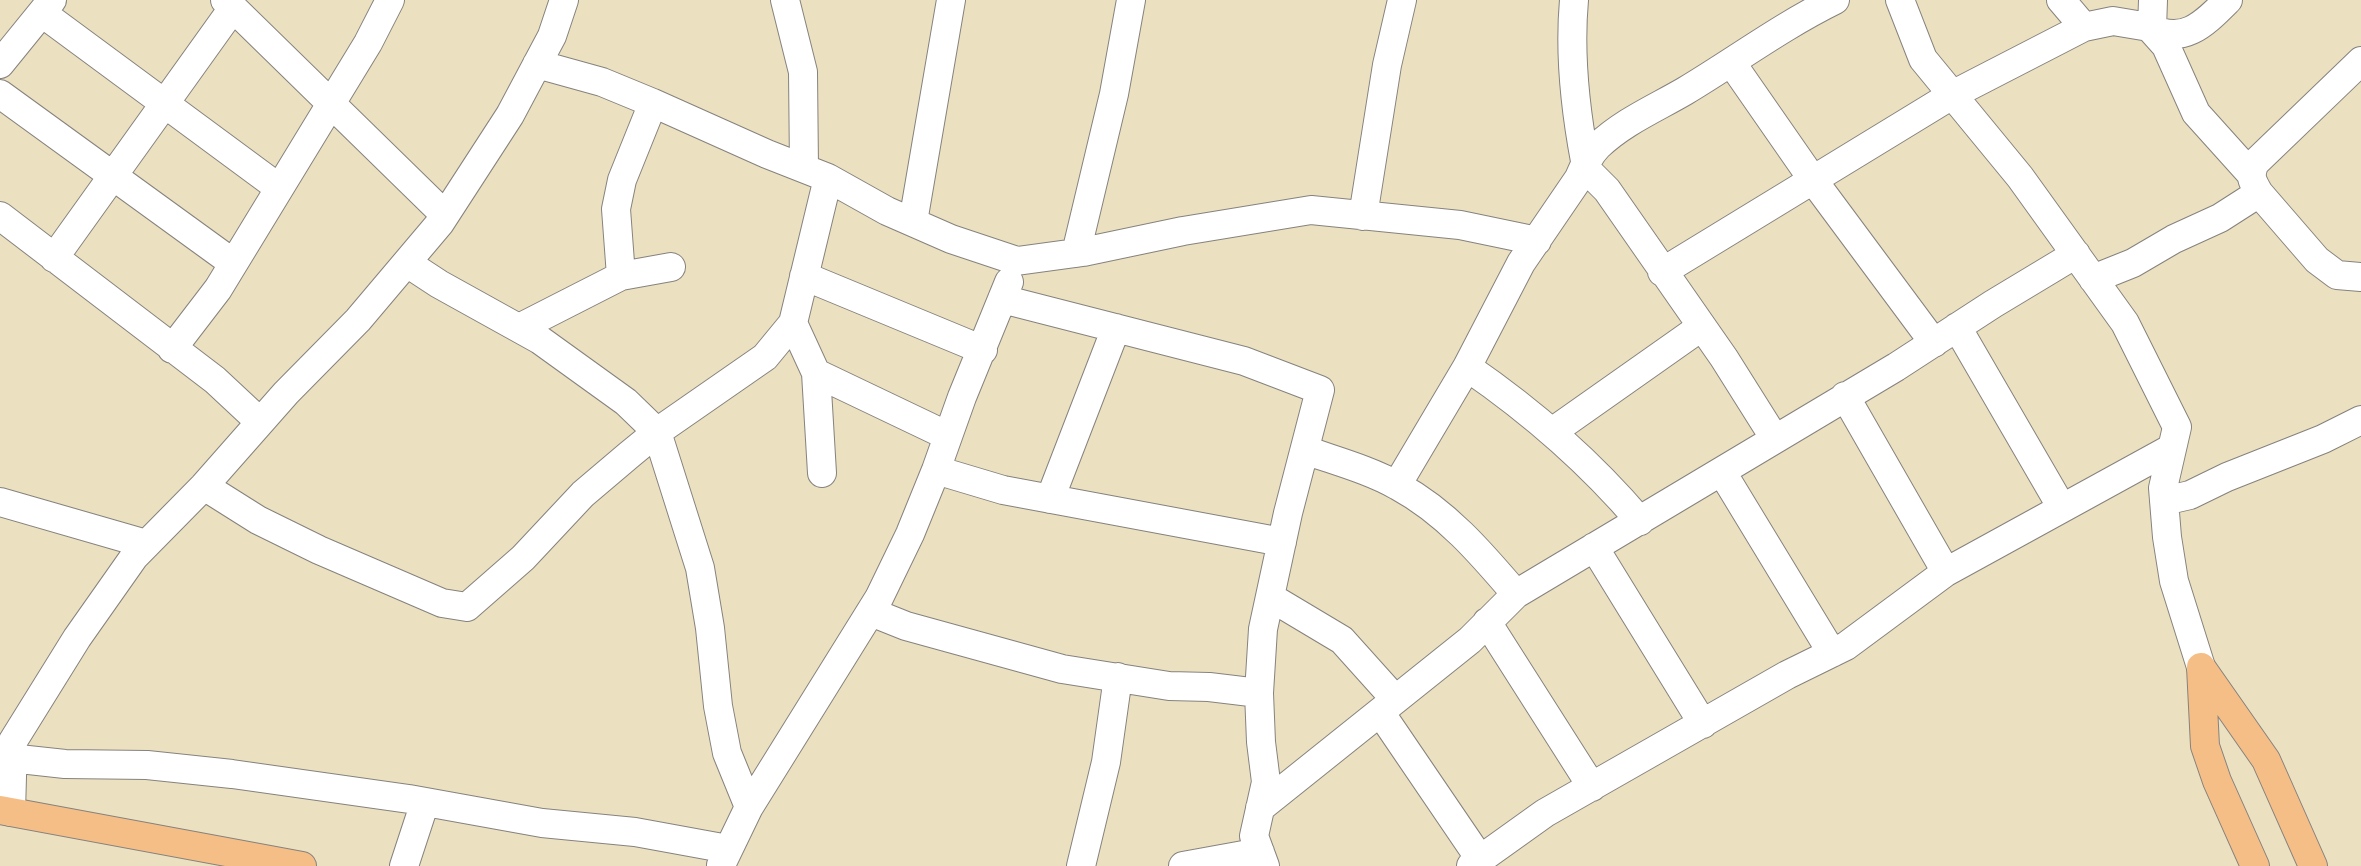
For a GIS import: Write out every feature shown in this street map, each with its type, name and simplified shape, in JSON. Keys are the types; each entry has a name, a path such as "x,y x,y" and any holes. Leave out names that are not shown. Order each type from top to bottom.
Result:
{"main road":[{"path":"2201,667 2205,746 2217,781 2255,866"},
{"path":"2201,667 2266,760 2312,866"},
{"path":"6,811 302,866"}],"street":[{"path":"172,350 218,289 368,43 390,0"},
{"path":"6,811 6,758 13,741 77,638 134,557 204,486 260,422 358,320 408,262 445,214 510,115 552,36 564,0"},
{"path":"204,486 258,520 319,550 442,602 467,607 523,558 583,494 657,432 766,357 793,323 804,276 816,173 803,72 785,0"},
{"path":"913,222 951,0"},
{"path":"1076,252 1114,94 1131,0"},
{"path":"1363,216 1388,65 1402,0"},
{"path":"1574,0 1572,47 1576,115 1582,170"},
{"path":"1397,485 1467,367 1521,263 1598,146 1626,124 1686,91 1801,16 1834,0"},
{"path":"1900,0 1923,59 2020,177 2125,323 2177,427 2163,488 2164,501 2174,581 2201,667"},
{"path":"2062,0 2084,27"},
{"path":"2153,0 2150,28 2166,46 2196,113 2317,260 2337,275 2361,277"},
{"path":"1662,272 1952,95 2084,27 2113,20 2150,28 2166,34 2185,34 2195,29 2228,0"},
{"path":"54,258 164,103 229,4 445,214"},
{"path":"0,64 46,6 164,103 279,188"},
{"path":"2094,279 2133,263 2174,240 2220,218 2254,183 2254,163 2361,61"},
{"path":"1731,62 1813,180 1934,343"},
{"path":"537,64 602,82 816,173 887,211 951,239 1016,261 1311,210 1460,225 1537,241"},
{"path":"0,94 233,263"},
{"path":"620,276 616,209 622,180 653,103"},
{"path":"1582,170 1591,174 1603,186 1724,358 1775,439"},
{"path":"0,216 172,350 215,380 260,422"},
{"path":"1260,808 1470,640 1516,594 1594,546 1722,472 2076,254"},
{"path":"6,758 65,764 147,766 232,774 425,802 542,823 636,832 724,858 749,807 871,612 910,534 1016,261"},
{"path":"408,262 439,284 540,340 626,402 657,432 700,568 710,628 718,706 727,753 749,807"},
{"path":"519,328 620,276 671,267"},
{"path":"804,276 983,350"},
{"path":"1002,299 1244,361 1320,390 1282,542 1263,630 1259,693 1261,742 1266,782 1254,836 1262,859 1183,866"},
{"path":"793,323 816,373 822,473"},
{"path":"1552,432 1701,327"},
{"path":"1050,498 1116,328"},
{"path":"1957,328 2062,508"},
{"path":"1467,367 1510,396 1552,432 1620,497 1640,520"},
{"path":"816,373 948,436"},
{"path":"1845,396 1946,572"},
{"path":"2164,501 2190,495 2227,477 2323,439 2361,420"},
{"path":"1270,597 1342,640 1388,706 1476,862 1545,813 1787,675 1832,653 1860,636 1946,572 2172,448"},
{"path":"1305,450 1397,485 1456,527 1516,594"},
{"path":"936,470 1003,490 1282,542"},
{"path":"1722,472 1832,653"},
{"path":"0,502 146,544"},
{"path":"1594,546 1703,724"},
{"path":"871,612 906,626 1062,669 1169,686 1259,693"},
{"path":"1487,622 1592,787"},
{"path":"1080,866 1106,762 1118,677"},
{"path":"404,866 425,802"}]}
